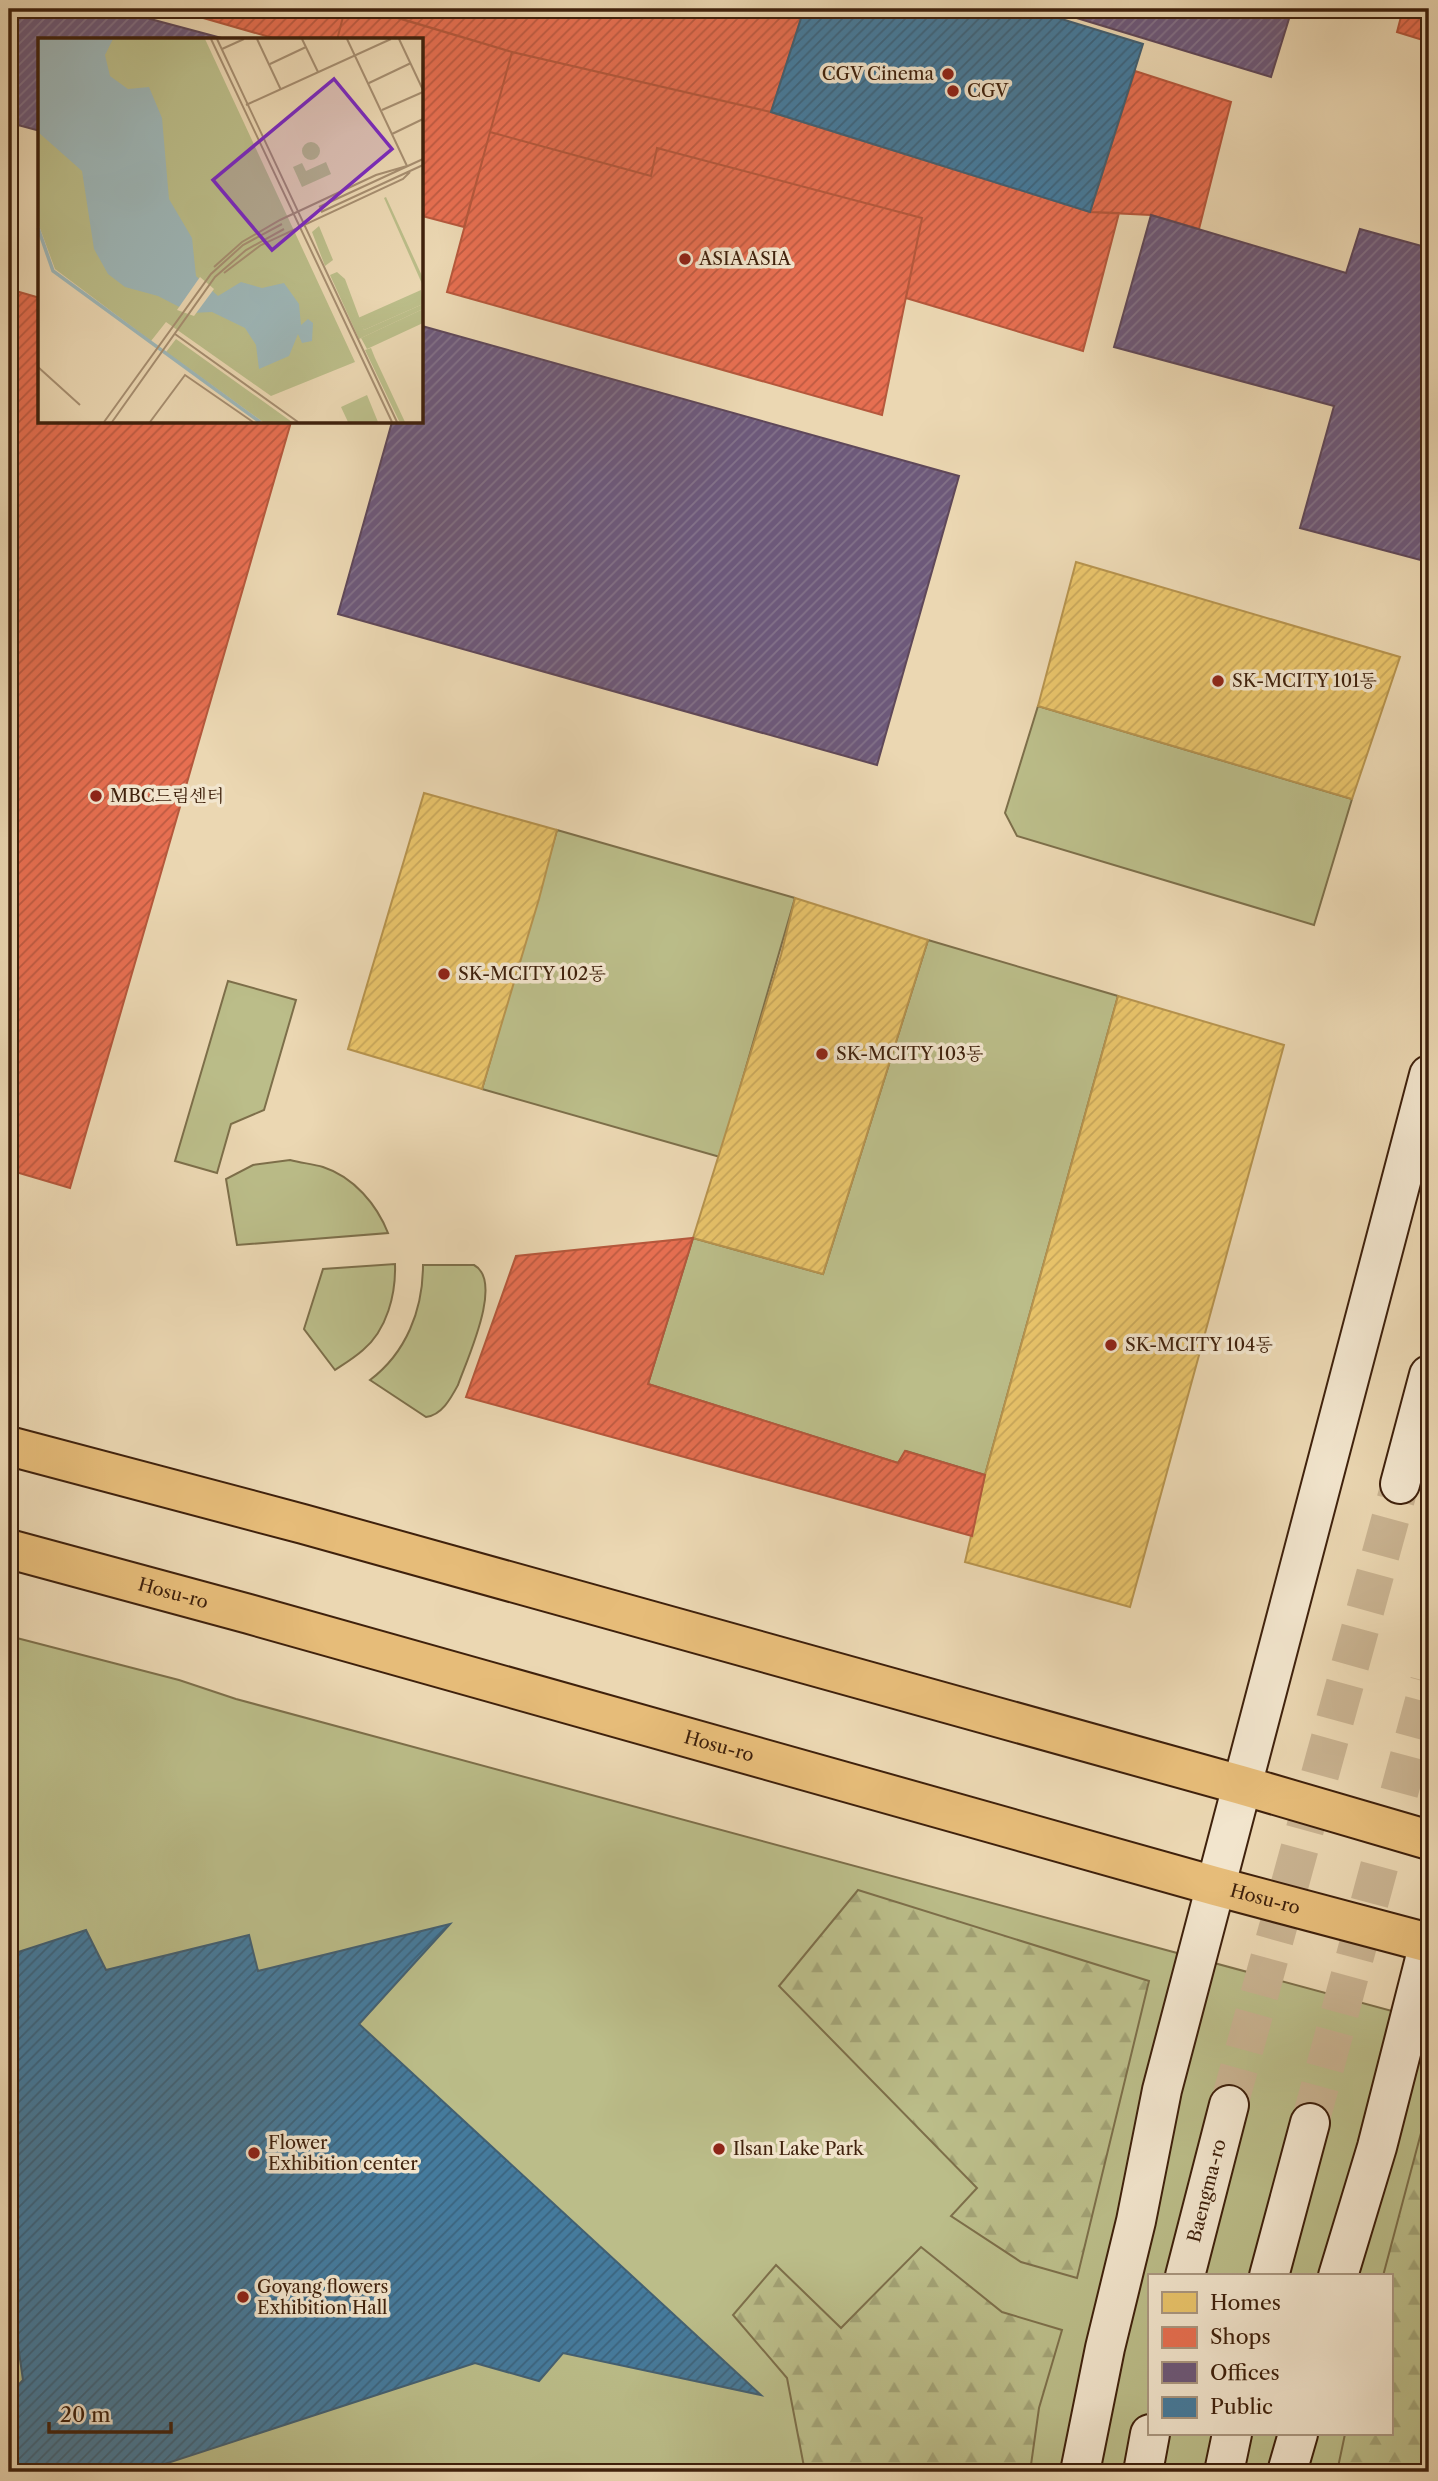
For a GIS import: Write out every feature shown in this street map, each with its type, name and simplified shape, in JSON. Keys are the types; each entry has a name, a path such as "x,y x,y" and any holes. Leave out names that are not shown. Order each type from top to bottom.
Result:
{"main road":[{"path":"1080,2472 1162,2090 1429,1075"},
{"path":"1400,1484 1429,1375"},
{"path":"9,1446 262,1513 1241,1785 1429,1840"},
{"name":"Hosu-ro","path":"9,1549 1215,1886 1429,1943"},
{"path":"1339,2274 1377,2147 1429,1943"},
{"name":"Baengma-ro","path":"1186,2274 1229,2105"},
{"path":"1270,2274 1310,2123"},
{"path":"1143,2472 1150,2436"},
{"path":"1224,2472 1232,2436"},
{"path":"1287,2472 1296,2436"}],"green space":[{"path":"1038,706 1352,799 1314,925 1017,836 1005,813"},
{"path":"557,830 795,898 720,1157 482,1089"},
{"path":"928,940 1118,996 985,1475 906,1451 898,1463 648,1384 693,1238 823,1274"},
{"path":"228,981 296,1000 264,1110 231,1124 217,1173 175,1161"},
{"path":"290,1160 323,1167 345,1178 371,1202 388,1233 237,1245 226,1179 253,1165"},
{"path":"395,1264 392,1299 384,1322 363,1350 335,1370 304,1329 323,1269"},
{"path":"423,1265 474,1265 482,1274 485,1287 481,1321 458,1385 437,1413 426,1417 370,1380 393,1357 410,1329 420,1298"},
{"name":"Ilsan Lake Park","path":"9,1636 1429,2021 1429,2472 9,2472"},
{"path":"858,1890 1149,1981 1077,2278 1021,2262 951,2216 977,2188 779,1986"},
{"path":"1429,2103 1429,2472 1337,2472 1345,2436 1392,2436 1392,2274 1384,2274"},
{"path":"921,2247 1002,2312 1062,2330 1039,2408 1030,2472 805,2472 787,2378 733,2315 776,2265 841,2328"}],"building: Homes":[{"name":"SK-MCITY 101동","path":"1076,562 1400,657 1352,799 1038,706"},
{"name":"SK-MCITY 102동","path":"424,793 557,830 482,1089 348,1049"},
{"name":"SK-MCITY 103동","path":"795,898 928,940 823,1274 693,1238 781,955"},
{"name":"SK-MCITY 104동","path":"1118,996 1284,1045 1130,1607 965,1562 985,1475"}],"building: Shops":[{"path":"172,9 345,9 338,38 273,38"},
{"path":"345,9 367,9 512,52 464,227 424,217 424,38 338,38"},
{"path":"405,9 804,9 771,112 512,52 402,19"},
{"path":"1403,9 1429,9 1429,42 1397,32"},
{"path":"512,52 771,112 1090,212 1119,213 1083,351 906,298 922,218 657,148 651,176 490,132"},
{"path":"1135,71 1231,102 1199,229 1151,215 1090,212"},
{"name":"ASIA ASIA","path":"490,132 651,176 657,148 922,218 882,415 447,292"},
{"name":"MBC드림센터","path":"9,289 38,297 38,424 290,424 70,1188 9,1170"},
{"path":"693,1238 648,1384 898,1463 905,1451 985,1475 972,1536 466,1397 516,1256"}],"building: Offices":[{"path":"9,9 113,9 222,38 38,38 38,130 18,125 9,158"},
{"path":"1047,9 1292,9 1271,77"},
{"path":"1151,215 1346,273 1360,229 1429,248 1428,562 1300,528 1334,406 1114,347"},
{"path":"424,327 959,476 877,765 338,614 391,424 424,424"}],"building: Public":[{"name":"CGV","path":"804,9 1029,9 1143,44 1090,212 771,112"},
{"name":"Flower Exhibition center","path":"450,1924 359,2024 761,2395 563,2353 539,2381 475,2363 140,2472 65,2472 63,2466 45,2472 9,2472 9,2395 23,2380 9,2282 9,1955 86,1930 106,1970 249,1935 258,1971"}],"tunnel":[{"path":"1229,2105 1400,1484"},
{"path":"1310,2123 1429,1682"}],"place":[{"name":"CGV Cinema","path":"948,74"},
{"name":"CGV","path":"953,91"},
{"name":"ASIA ASIA","path":"685,259"},
{"name":"SK-MCITY 101동","path":"1218,681"},
{"name":"MBC드림센터","path":"96,796"},
{"name":"SK-MCITY 102동","path":"444,974"},
{"name":"SK-MCITY 103동","path":"822,1054"},
{"name":"SK-MCITY 104동","path":"1111,1345"},
{"name":"Ilsan Lake Park","path":"719,2149"},
{"name":"Flower Exhibition center","path":"254,2153"},
{"name":"Goyang flowers Exhibition Hall","path":"243,2297"}]}
